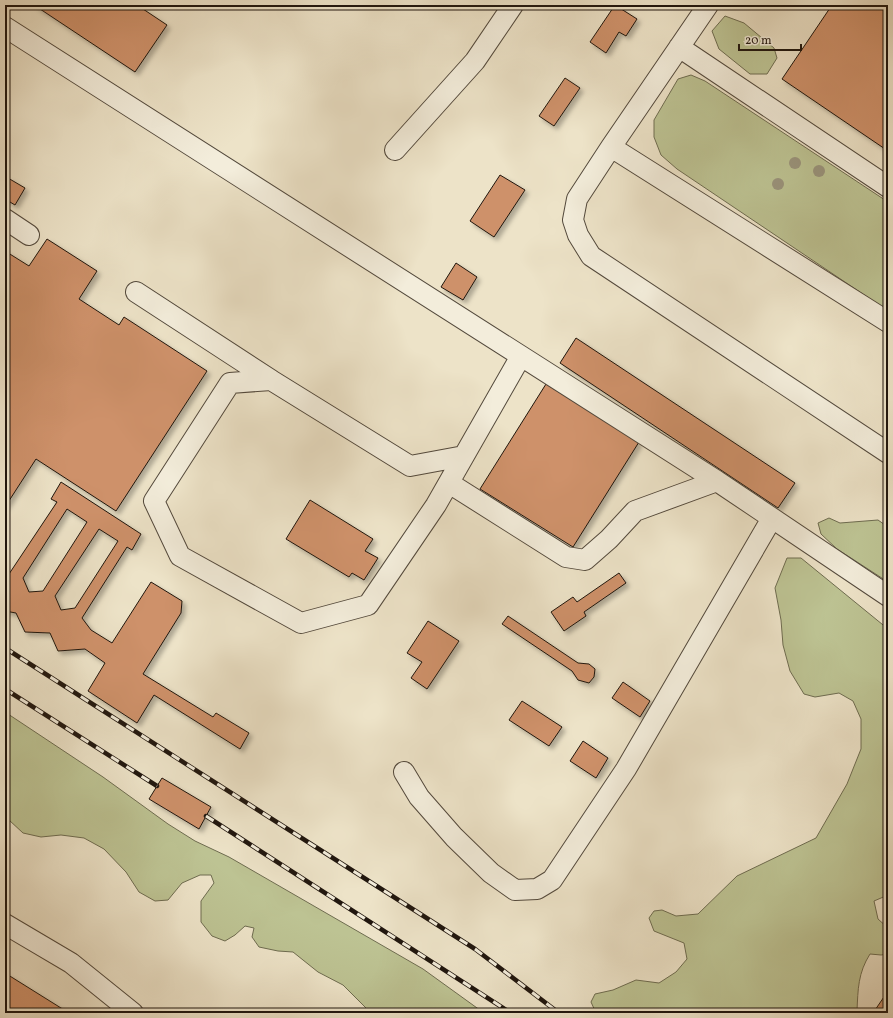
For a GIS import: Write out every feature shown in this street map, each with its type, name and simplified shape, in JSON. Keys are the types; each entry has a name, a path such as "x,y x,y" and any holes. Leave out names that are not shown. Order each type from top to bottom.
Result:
{"lane":[{"path":"395,150 475,61 513,5"},
{"path":"708,5 577,199 573,220 578,235 591,256 888,453"},
{"path":"5,27 718,481 888,596"},
{"path":"679,47 888,187"},
{"path":"611,147 888,322"},
{"path":"5,219 29,235"},
{"path":"136,292 271,380 410,466 464,456"},
{"path":"271,380 230,383 154,501 180,556 301,623 368,605 436,505 521,356"},
{"path":"449,483 566,557 585,560 609,539 635,511 718,481"},
{"path":"404,772 419,797 454,837 491,873 515,890 537,890 552,880 626,769 772,518"},
{"path":"5,924 71,963 133,1013"}],"green space":[{"path":"725,16 744,23 774,48 777,58 767,74 750,74 719,49 712,31"},
{"path":"691,75 705,81 888,202 888,311 677,169 661,155 654,137 654,120 678,79"},
{"path":"829,518 840,523 878,520 888,527 888,582 837,549 821,534 818,523"},
{"path":"787,558 801,558 888,629 888,895 874,901 878,919 888,928 888,954 870,954 866,961 859,981 856,1013 596,1013 591,1002 595,994 613,990 636,980 659,983 676,972 687,959 684,943 654,931 649,918 654,911 662,910 676,916 698,914 737,876 816,838 847,784 861,749 861,719 853,701 839,693 815,697 804,694 790,671 783,645 781,620 775,588"},
{"path":"5,712 103,777 168,824 195,841 229,857 423,969 484,1013 377,1013 368,1010 343,985 318,972 293,952 259,947 252,937 254,928 245,926 225,941 212,936 201,922 201,901 214,883 211,875 200,875 182,883 168,900 155,901 139,892 126,872 104,849 84,838 61,835 41,837 23,833 9,820 5,801"}],"building":[{"path":"34,5 137,5 167,25 135,72"},
{"path":"615,5 637,19 626,36 619,32 606,53 590,42"},
{"path":"832,5 888,5 888,151 782,79"},
{"path":"565,78 580,88 554,126 539,116"},
{"path":"500,175 525,190 494,237 470,221"},
{"path":"8,178 25,188 15,205 5,199 5,183"},
{"path":"47,239 97,271 79,299 119,325 124,317 207,371 116,511 36,459 5,507 5,251 29,266"},
{"path":"456,263 477,277 463,300 441,287"},
{"path":"576,338 795,483 778,508 560,363"},
{"path":"546,384 639,442 573,547 480,489"},
{"path":"61,482 141,534 132,550 127,547 82,618 91,630 112,643 151,582 182,601 181,613 143,674 213,717 216,713 249,733 240,749 154,695 137,723 88,691 105,663 85,649 58,651 50,633 25,632 16,613 5,611 5,575 9,574 57,502 51,499","holes":["67,509 87,522 43,591 29,592 23,578","99,529 118,541 75,608 61,610 55,596"]},
{"path":"310,500 373,539 365,551 378,558 364,580 352,573 349,577 286,539"},
{"path":"619,573 626,583 584,612 586,616 564,631 551,612 573,597 577,602"},
{"path":"508,616 578,663 589,664 595,669 594,677 589,683 578,680 572,671 502,624"},
{"path":"428,621 459,641 427,689 411,678 422,662 407,653"},
{"path":"623,682 650,701 640,717 612,698"},
{"path":"522,701 562,727 549,746 509,720"},
{"path":"583,741 608,758 596,778 570,761"},
{"path":"162,778 211,807 199,829 149,799"},
{"path":"5,973 69,1013 5,1013"},
{"path":"888,991 888,1013 873,1013"}],"railway":[{"path":"5,648 475,949 559,1013"},
{"path":"5,689 157,786"},
{"path":"206,816 511,1013"}]}
